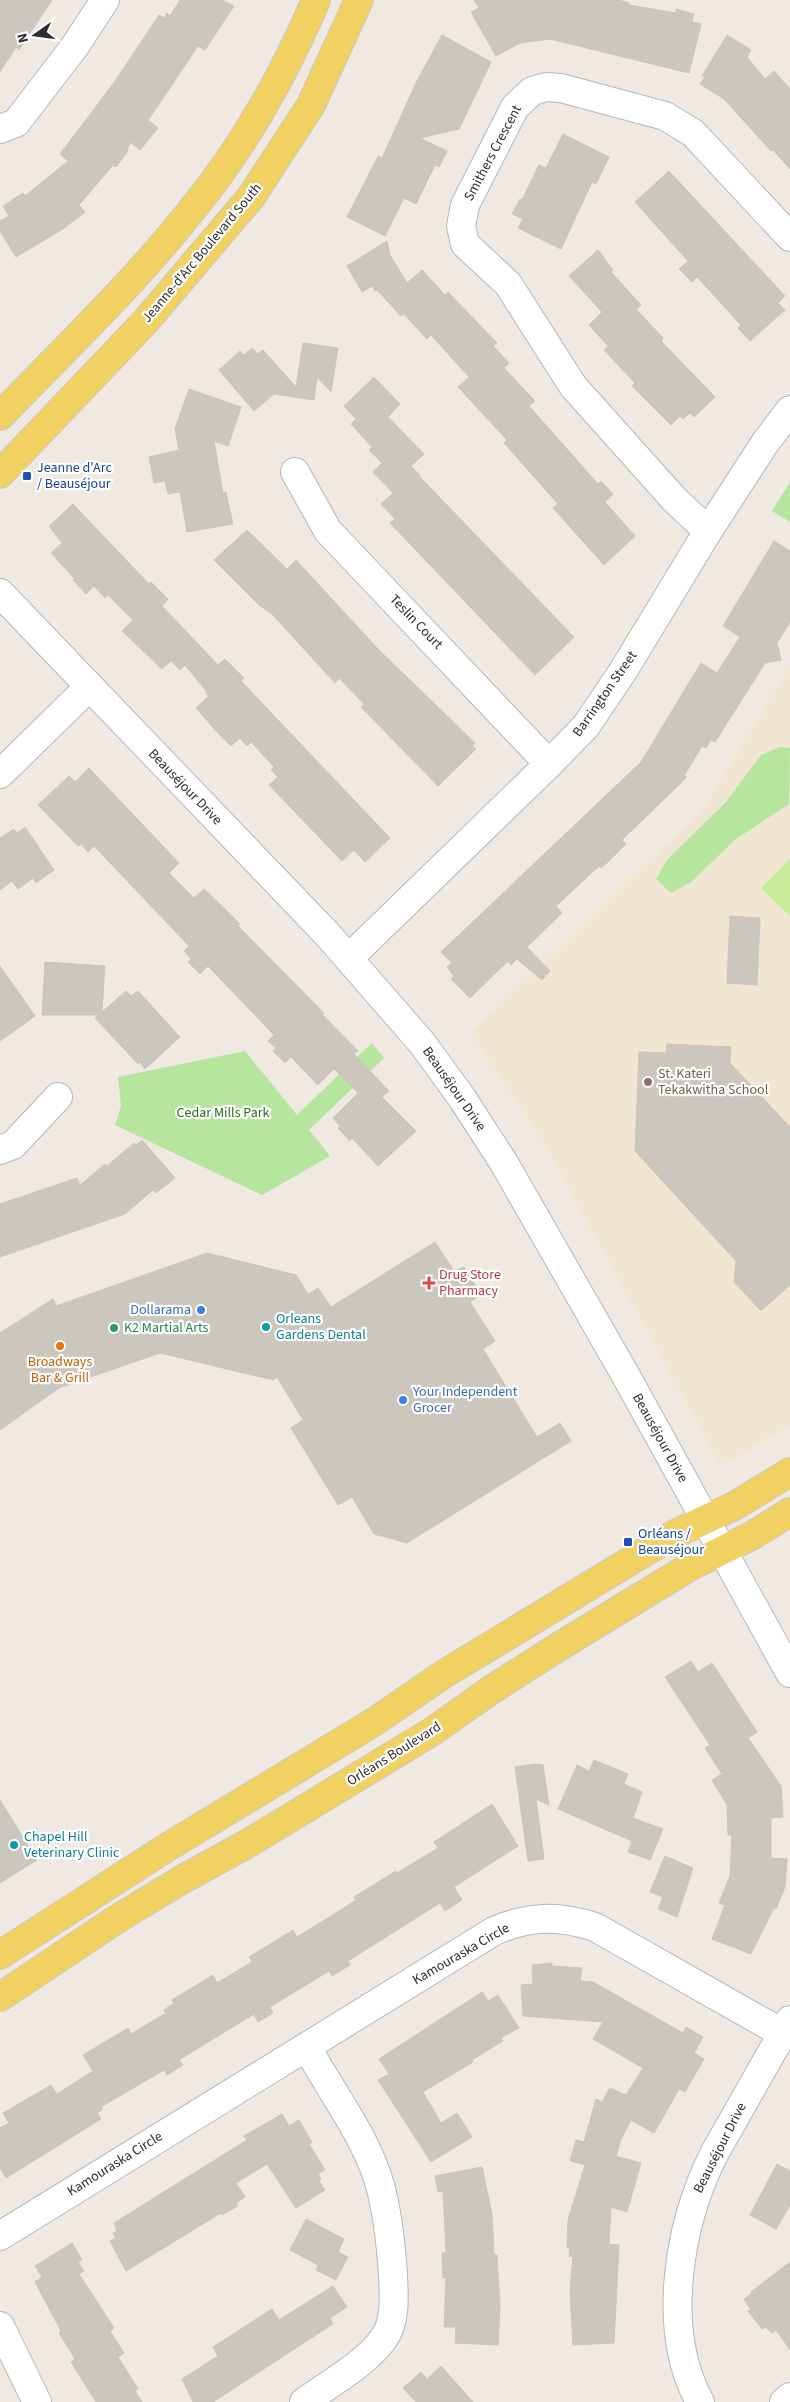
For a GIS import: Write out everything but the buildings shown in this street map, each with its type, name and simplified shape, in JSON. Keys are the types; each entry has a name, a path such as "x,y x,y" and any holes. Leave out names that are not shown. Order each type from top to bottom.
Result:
{"main road":[{"path":"0,416 144,267 203,196 258,115 316,0"},
{"name":"Jeanne-d'Arc Boulevard South","path":"0,474 145,322 251,197 310,105 359,0"},
{"path":"0,1955 200,1828 374,1722 414,1693 518,1629 673,1535 736,1505 790,1472"},
{"name":"Orléans Boulevard","path":"0,1997 116,1919 433,1731 491,1690 560,1646 691,1566 722,1551 790,1512"},
{"path":"200,1828 220,1859"}],"street":[{"path":"0,130 16,123 75,46 105,0"},
{"name":"Smithers Crescent","path":"708,531 674,499 573,386 508,284 465,244 461,226 465,206 515,107 532,91 546,87 562,88 665,116 693,132 790,237"},
{"name":"Barrington Street","path":"349,958 586,726 618,679 708,531 765,443 790,410"},
{"name":"Teslin Court","path":"294,472 328,531 549,764"},
{"name":"Beauséjour Drive","path":"0,593 349,958 422,1043 462,1098 504,1163 706,1520 790,1673"},
{"path":"0,774 89,687"},
{"path":"0,1150 13,1145 58,1097"},
{"name":"Kamouraska Circle","path":"0,2236 494,1931 528,1919 551,1917 574,1920 594,1927 786,2026"},
{"name":"Beauséjour Drive","path":"700,2402 689,2373 680,2323 679,2272 681,2247 689,2214 703,2176 786,2026"},
{"path":"304,2402 368,2355 385,2337 393,2316 394,2292 389,2226 379,2184 366,2149 307,2047"},
{"path":"0,2326 37,2402"},
{"path":"784,2402 790,2398"}],"shaded area":[{"name":"St. Kateri Tekakwitha School","path":"790,667 790,1425 721,1466 538,1132 471,1033 702,811"}],"green space":[{"path":"790,482 790,522 772,511"},
{"path":"780,747 790,748 789,804 736,839 690,883 671,893 656,879 667,860 726,802 761,755"},
{"path":"790,859 790,916 761,888"},
{"name":"Cedar Mills Park","path":"372,1043 384,1058 309,1130 330,1156 262,1195 115,1125 121,1106 118,1077 245,1051 297,1115"}],"place":[{"name":"Jeanne d'Arc / Beauséjour","path":"27,476"},
{"name":"St. Kateri Tekakwitha School","path":"648,1082"},
{"name":"Drug Store Pharmacy","path":"429,1283"},
{"name":"Dollarama","path":"201,1310"},
{"name":"Orleans Gardens Dental","path":"266,1327"},
{"name":"K2 Martial Arts","path":"114,1328"},
{"name":"Broadways Bar & Grill","path":"60,1346"},
{"name":"Your Independent Grocer","path":"403,1400"},
{"name":"Orléans / Beauséjour","path":"628,1542"},
{"name":"Chapel Hill Veterinary Clinic","path":"14,1845"}]}
